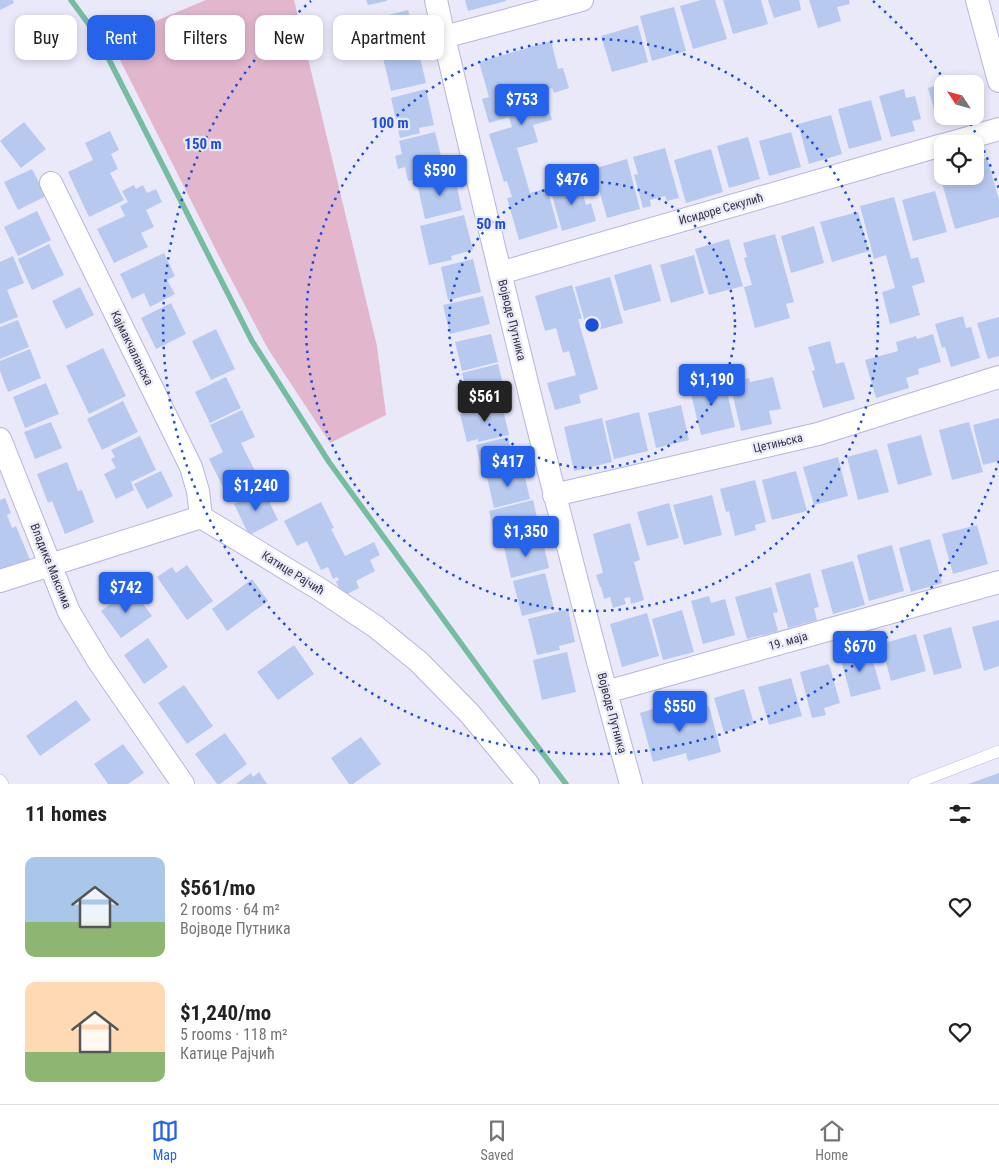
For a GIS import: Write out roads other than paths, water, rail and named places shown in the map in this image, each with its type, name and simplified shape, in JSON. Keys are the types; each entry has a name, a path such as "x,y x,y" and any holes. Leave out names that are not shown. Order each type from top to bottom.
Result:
{"street":[{"name":"Војводе Путника","path":"436,0 439,15"},
{"path":"444,37 582,0"},
{"path":"977,0 999,81"},
{"name":"Војводе Путника","path":"444,37 554,495 631,784"},
{"path":"978,135 999,129"},
{"name":"Исидоре Секулић","path":"500,272 934,147"},
{"name":"Кајмакчаланска","path":"51,183 191,467 198,491 201,517"},
{"name":"Цетињска","path":"554,495 818,434 999,377"},
{"name":"Владике Максима","path":"0,439 69,612 99,662 183,784"},
{"path":"0,581 201,517"},
{"name":"Катице Рајчић","path":"201,517 321,590 376,627 419,662 470,714 528,784"},
{"name":"19. маја","path":"606,692 999,582"}],"lane":[{"path":"914,784 999,751"},
{"path":"0,780 3,784"}],"waterway":[{"path":"71,0 96,34 252,341 329,462 503,701 566,784"}]}
